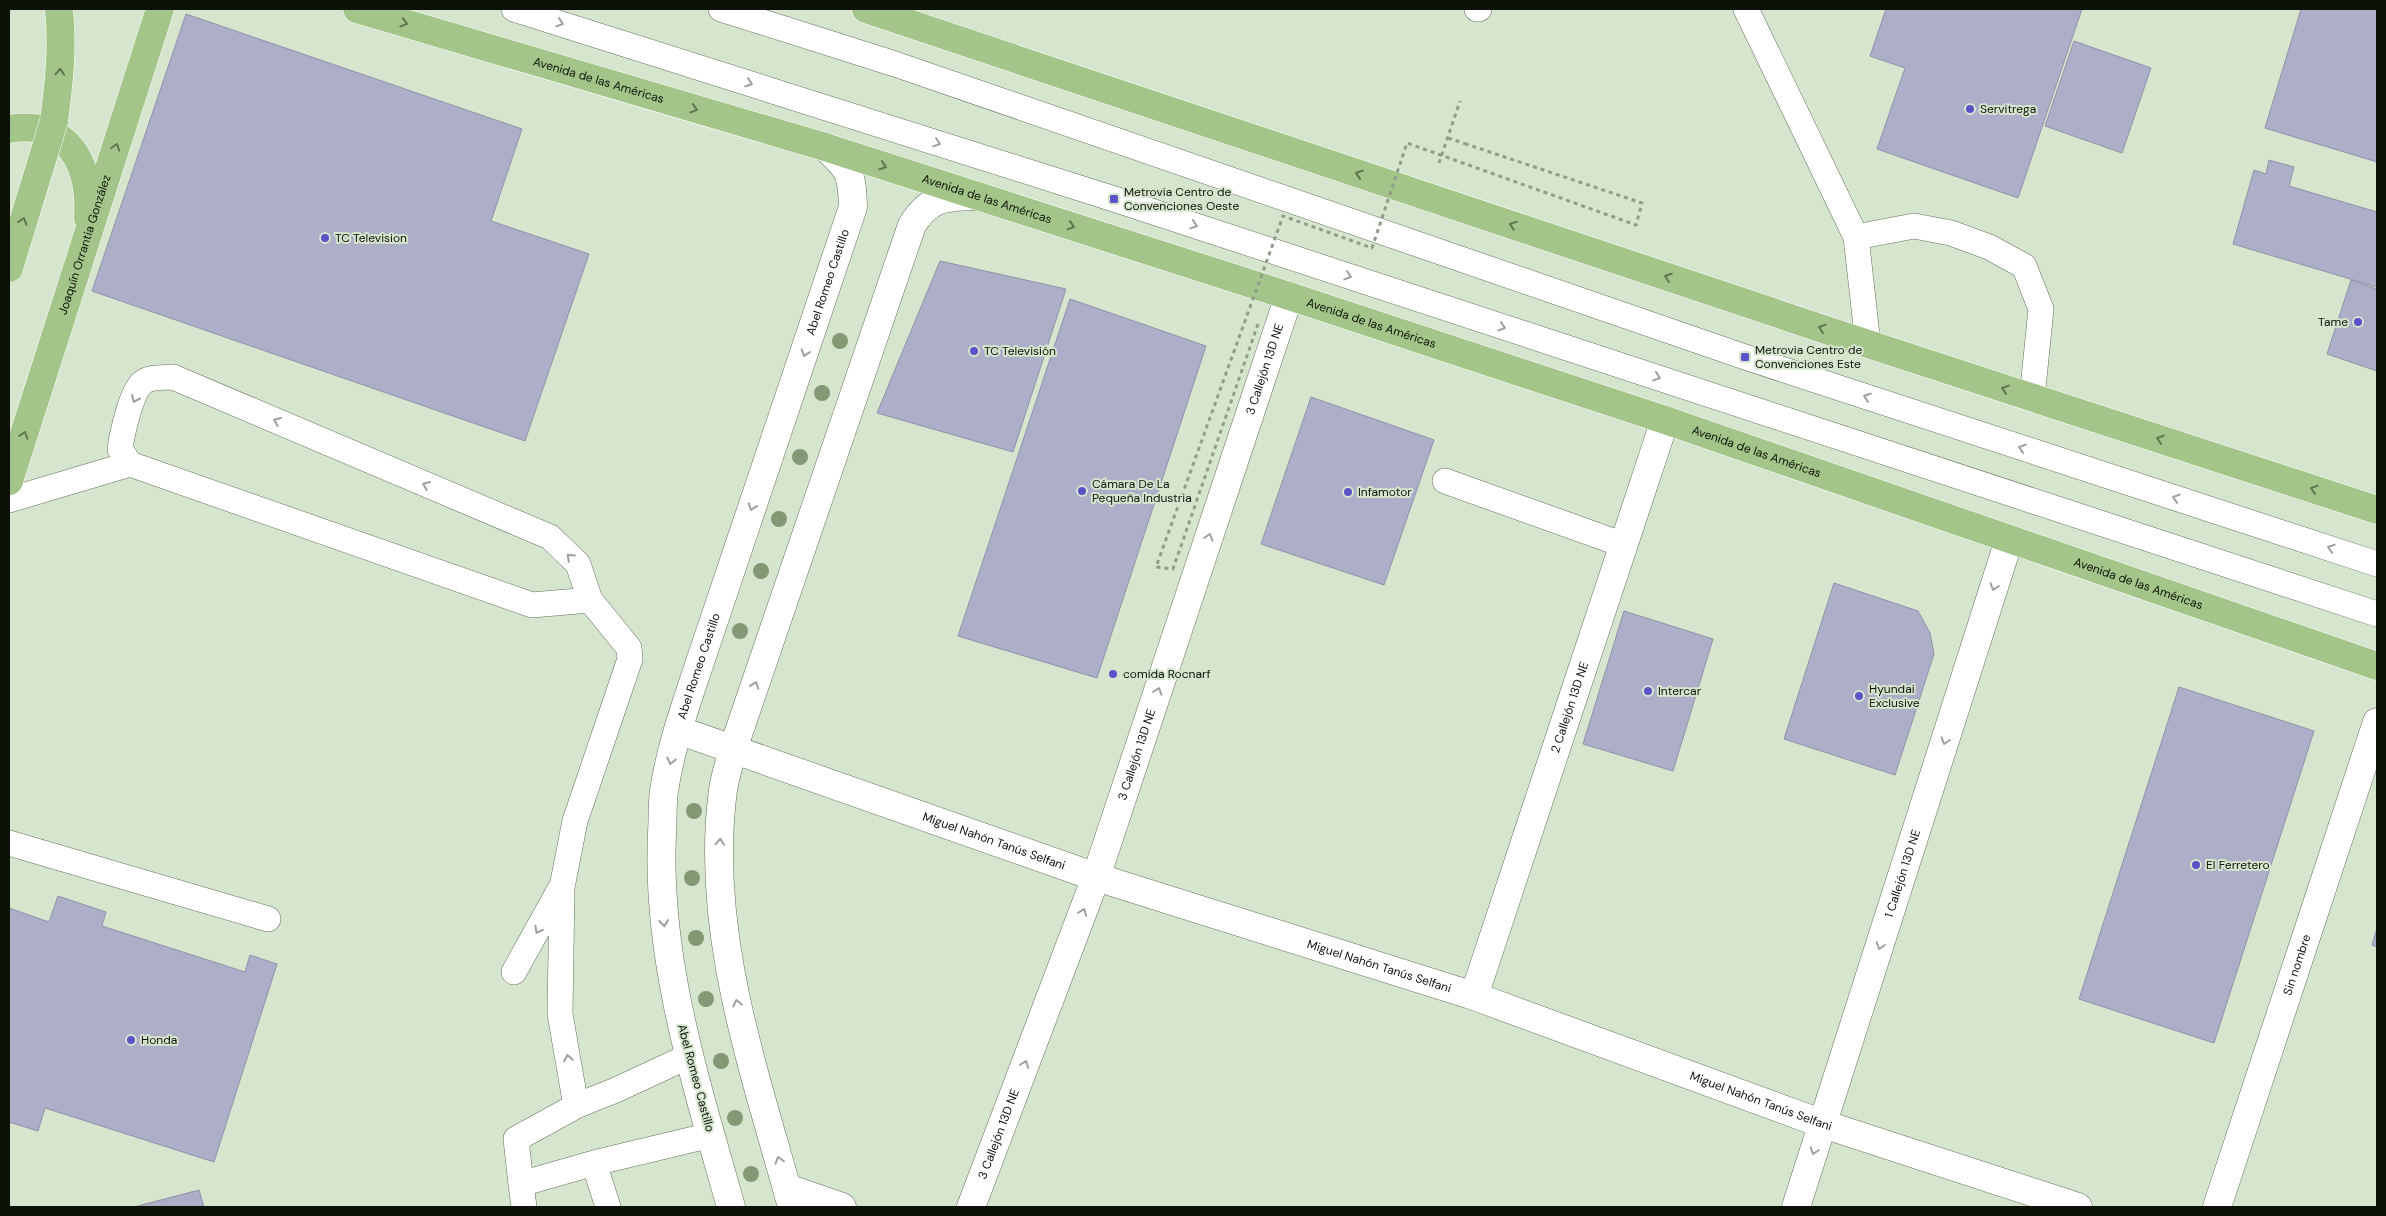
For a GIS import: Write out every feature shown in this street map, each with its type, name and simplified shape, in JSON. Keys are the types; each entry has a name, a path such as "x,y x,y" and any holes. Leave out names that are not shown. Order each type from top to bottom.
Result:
{"main road":[{"path":"9,268 54,121 60,77 62,32 59,9"},
{"name":"Joaquín Orrantia González","path":"9,481 160,9"},
{"name":"Avenida de las Américas","path":"357,9 825,148 1289,296 1665,420 2377,666"},
{"path":"866,9 1868,344 2377,510"},
{"path":"9,129 37,128 56,134 68,143 78,158 85,179 89,203 87,240"}],"street":[{"name":"Abel Romeo Castillo","path":"731,1207 688,1056 673,987 663,923 660,864 664,792 678,730 853,207 850,175 842,162 825,148"},
{"path":"842,1207 790,1198 744,1035 730,968 720,901 719,849 723,789 733,749 912,225 921,211 934,201 950,197 976,196"},
{"name":"3 Callejón 13D NE","path":"971,1207 1096,877 1289,296"},
{"name":"2 Callejón 13D NE","path":"1474,996 1665,420"},
{"name":"1 Callejón 13D NE","path":"1796,1207 2009,540"},
{"name":"Sin nombre","path":"2217,1207 2377,722"},
{"name":"Miguel Nahón Tanús Selfani","path":"678,730 1096,877 1474,996 1823,1124 2078,1207"}],"lane":[{"path":"514,9 1114,199 2377,614"},
{"path":"721,9 895,64 1745,357 2377,564"},
{"path":"1746,9 1856,237 1868,344"},
{"path":"1856,237 1914,226 1951,233 1989,247 2024,266 2041,309 2032,398"},
{"path":"130,464 120,449 123,424 142,383 152,378 173,377 550,537 578,564 590,600 629,648 630,659 575,821 562,887 560,1014 576,1106"},
{"path":"9,500 130,464 532,605 590,600"},
{"path":"1445,481 1624,545"},
{"path":"9,843 268,919"},
{"path":"514,972 562,887"},
{"path":"688,1056 616,1090 576,1106 516,1139 523,1195 594,1163 711,1135"},
{"path":"594,1163 608,1207"}],"path":[{"path":"1428,196 1460,102"},
{"path":"1258,324 1173,569 1156,568 1283,216 1372,248 1408,143 1636,224 1642,203 1448,138"}],"building":[{"name":"Servitrega","path":"1886,9 2082,9 2018,198 1877,149 1905,68 1870,56"},
{"path":"2301,9 2377,9 2377,162 2265,128"},
{"name":"TC Television","path":"186,14 522,129 491,221 589,254 525,441 92,291"},
{"path":"2074,41 2151,68 2122,153 2045,126"},
{"path":"2269,160 2294,167 2289,186 2377,212 2377,287 2233,244 2254,170 2266,174"},
{"name":"TC Televisión","path":"940,261 1066,289 1013,452 877,413"},
{"name":"Tame","path":"2351,280 2377,289 2377,371 2327,354"},
{"name":"Cámara De La Pequeña Industria","path":"1070,299 1206,346 1097,678 958,636"},
{"name":"Infamotor","path":"1311,397 1434,440 1384,585 1261,544"},
{"name":"Hyundai Exclusive","path":"1834,583 1918,611 1930,633 1934,654 1895,775 1784,739"},
{"name":"Intercar","path":"1624,611 1713,639 1673,771 1583,744"},
{"name":"El Ferretero","path":"2179,687 2314,731 2214,1043 2079,999"},
{"name":"Honda","path":"58,896 106,912 102,926 245,972 250,955 277,964 214,1162 45,1108 38,1131 9,1122 9,908 49,922"},
{"path":"2377,928 2377,947 2372,945"},
{"path":"199,1190 204,1207 134,1207"}],"place":[{"name":"Servitrega","path":"1970,109"},
{"name":"Metrovia Centro de Convenciones Oeste","path":"1114,199"},
{"name":"TC Television","path":"325,238"},
{"name":"Tame","path":"2358,322"},
{"name":"TC Televisión","path":"974,351"},
{"name":"Metrovia Centro de Convenciones Este","path":"1745,357"},
{"name":"Cámara De La Pequeña Industria","path":"1082,491"},
{"name":"Infamotor","path":"1348,492"},
{"name":"comida Rocnarf","path":"1113,674"},
{"name":"Intercar","path":"1648,691"},
{"name":"Hyundai Exclusive","path":"1859,696"},
{"name":"El Ferretero","path":"2196,865"},
{"name":"Honda","path":"131,1040"}]}
